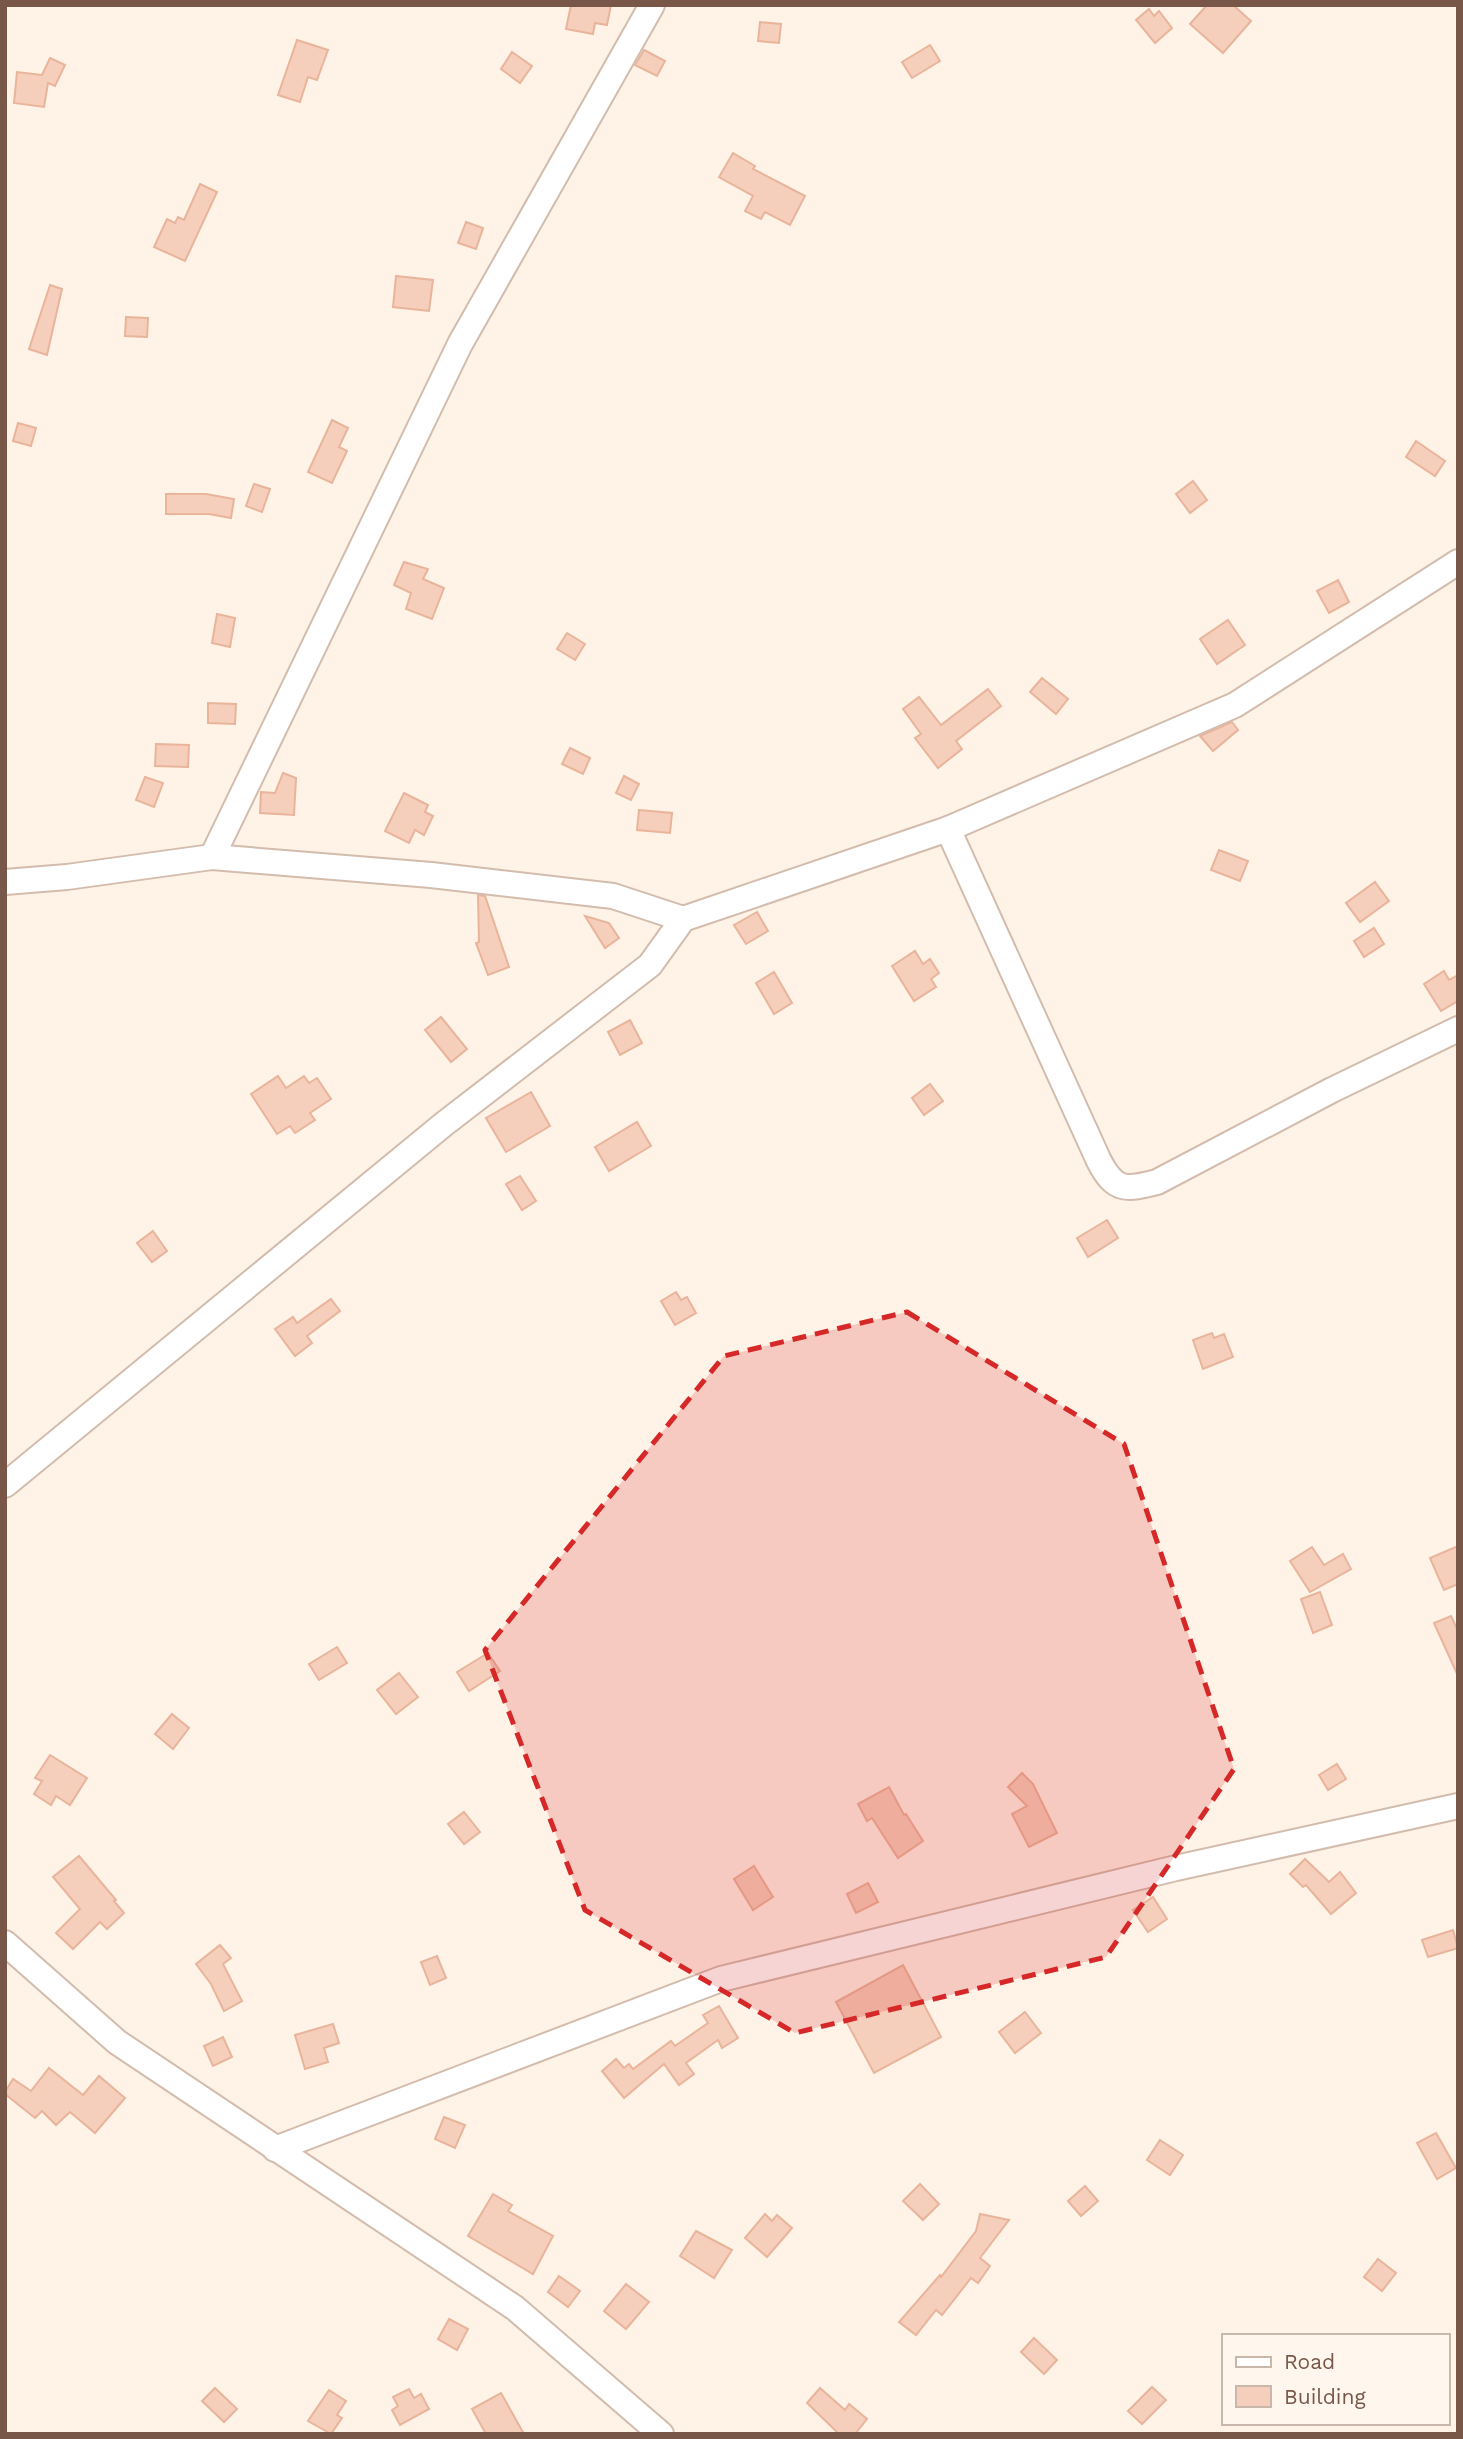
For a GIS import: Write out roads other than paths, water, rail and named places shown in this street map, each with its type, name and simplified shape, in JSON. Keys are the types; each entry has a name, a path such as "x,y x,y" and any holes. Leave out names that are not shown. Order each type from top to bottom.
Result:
{"street":[{"path":"212,857 460,344 652,5"},
{"path":"5,1485 444,1124 650,965 683,919 948,829 1235,705 1458,562"},
{"path":"948,829 1099,1161 1108,1179 1117,1185 1131,1188 1157,1182 1332,1090 1458,1029"},
{"path":"5,882 67,877 212,857 431,875 613,896 683,919"},
{"path":"275,2149 721,1979 1176,1868 1458,1806"},
{"path":"5,1944 117,2042 514,2308 661,2434"}]}
